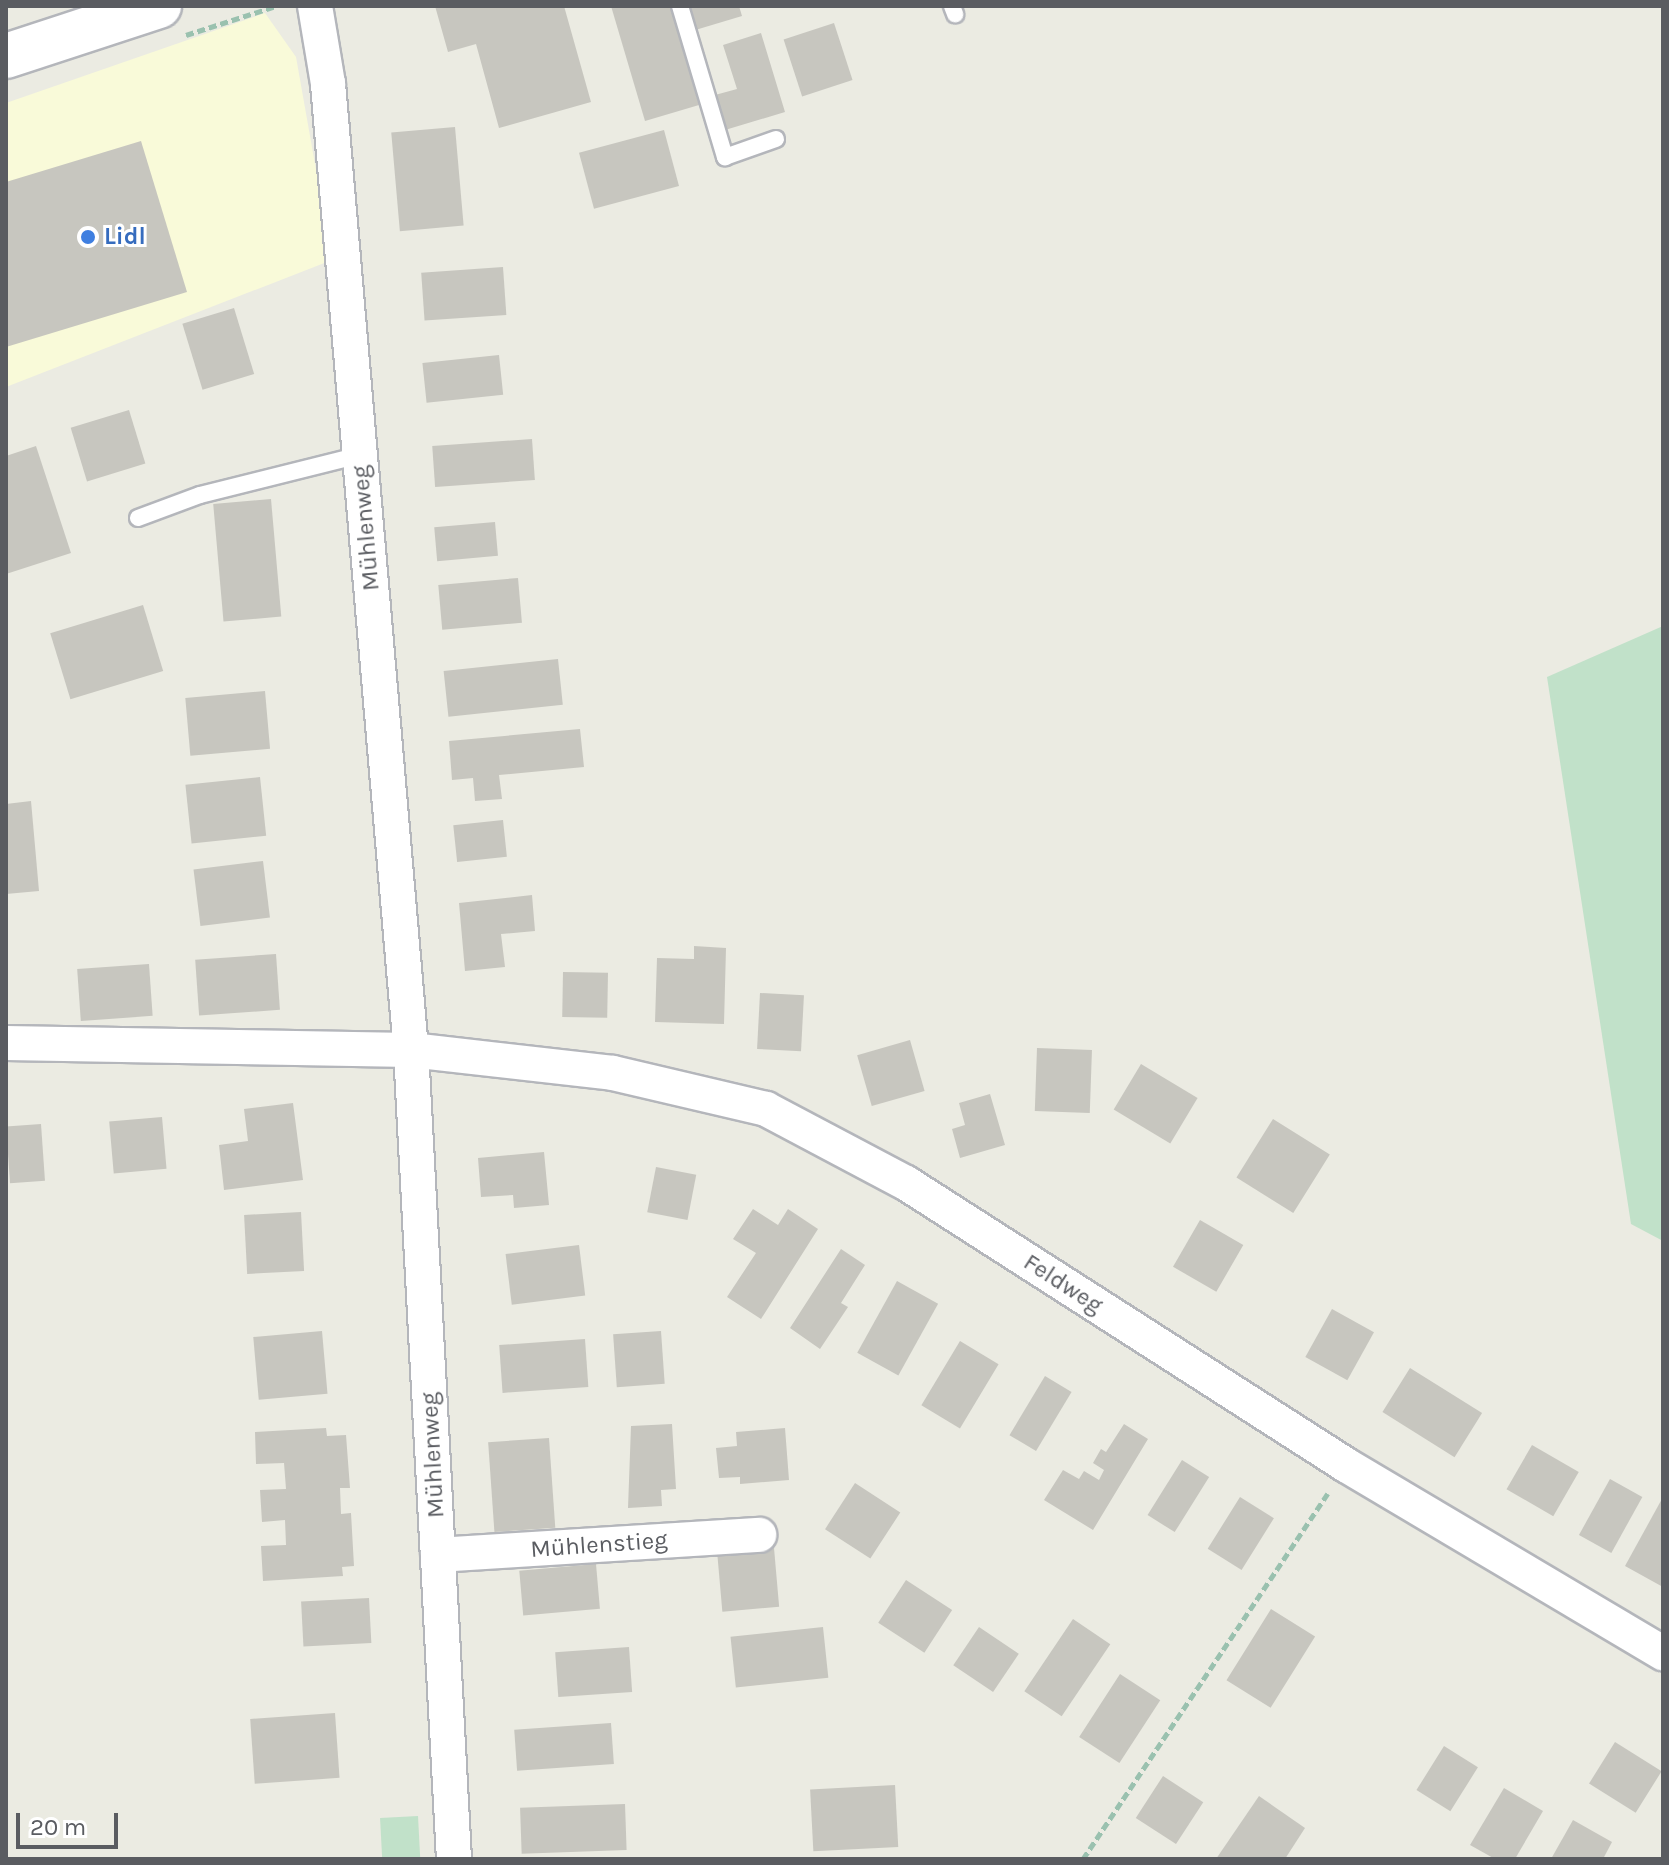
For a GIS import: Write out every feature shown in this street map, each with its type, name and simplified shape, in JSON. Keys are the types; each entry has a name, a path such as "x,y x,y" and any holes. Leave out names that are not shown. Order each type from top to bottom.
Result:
{"main road":[{"path":"10,47 159,6"}],"street":[{"name":"Mühlenweg","path":"315,6 328,84 411,1050 454,1859"},
{"path":"6,1043 411,1050"},
{"name":"Feldweg","path":"411,1050 613,1073 766,1109 906,1183 1346,1465 1663,1653"},
{"name":"Mühlenstieg","path":"438,1555 759,1535"}],"lane":[{"path":"680,6 725,157 776,139"},
{"path":"138,518 200,495 360,455"}],"path":[{"path":"1083,1859 1346,1465"}],"shaded area":[{"path":"265,13 296,57 332,260 6,387 6,103"},
{"path":"1663,626 1663,1241 1631,1224 1547,677"},
{"path":"418,1816 420,1859 382,1859 380,1818"}],"building":[{"path":"435,6 564,6 591,102 499,128 476,44 448,52"},
{"path":"611,6 670,6 699,105 645,121"},
{"path":"684,6 739,6 742,16 692,31"},
{"path":"834,23 853,80 802,96 784,39"},
{"path":"761,33 785,112 725,130 715,95 737,89 723,45"},
{"path":"455,127 464,226 400,231 391,133"},
{"path":"664,130 679,186 594,209 579,153"},
{"name":"Lidl","path":"141,141 187,292 6,347 6,182"},
{"path":"503,267 506,315 425,321 421,273"},
{"path":"234,308 254,374 203,390 182,324"},
{"path":"499,355 503,395 427,403 422,363"},
{"path":"129,410 145,464 87,481 71,428"},
{"path":"532,439 535,480 435,487 432,446"},
{"path":"36,446 71,553 6,574 6,456"},
{"path":"271,499 281,617 224,622 213,504"},
{"path":"495,522 498,556 437,561 434,527"},
{"path":"518,578 522,623 442,630 438,585"},
{"path":"143,605 163,671 70,699 50,633"},
{"path":"558,659 563,705 448,717 444,671"},
{"path":"265,691 270,749 190,756 185,698"},
{"path":"580,729 584,767 499,775 502,799 475,801 473,778 452,780 449,741"},
{"path":"260,777 266,836 192,844 185,785"},
{"path":"31,801 39,891 6,894 6,804"},
{"path":"503,820 507,857 457,862 453,825"},
{"path":"263,861 270,918 200,926 194,870"},
{"path":"532,895 535,931 501,934 505,967 465,971 459,903"},
{"path":"694,946 726,948 724,1024 655,1022 657,958 694,959"},
{"path":"276,954 280,1010 199,1016 195,960"},
{"path":"149,964 153,1016 81,1021 77,969"},
{"path":"563,972 608,973 607,1018 562,1017"},
{"path":"760,993 804,995 801,1051 757,1049"},
{"path":"910,1040 925,1091 872,1106 857,1055"},
{"path":"1037,1048 1092,1050 1090,1113 1035,1111"},
{"path":"1141,1064 1198,1098 1170,1143 1114,1109"},
{"path":"990,1094 1005,1145 960,1158 952,1129 965,1125 959,1103"},
{"path":"293,1103 303,1180 224,1190 219,1145 248,1141 244,1109"},
{"path":"162,1117 167,1169 114,1173 109,1122"},
{"path":"1273,1119 1330,1155 1293,1213 1236,1178"},
{"path":"41,1124 45,1181 10,1183 6,1126"},
{"path":"544,1152 549,1205 514,1208 513,1195 481,1197 478,1158"},
{"path":"656,1167 696,1175 687,1220 647,1212"},
{"path":"753,1209 778,1225 788,1209 818,1229 761,1319 727,1297 756,1253 733,1239"},
{"path":"301,1212 304,1271 247,1274 244,1215"},
{"path":"1200,1220 1243,1245 1216,1292 1173,1267"},
{"path":"579,1245 585,1296 512,1305 506,1254"},
{"path":"841,1249 865,1265 841,1303 848,1307 820,1349 790,1328"},
{"path":"897,1281 938,1304 898,1376 857,1353"},
{"path":"1332,1309 1374,1332 1347,1380 1305,1357"},
{"path":"322,1331 327,1394 259,1400 253,1337"},
{"path":"661,1331 665,1384 617,1387 613,1334"},
{"path":"585,1339 588,1387 503,1393 499,1345"},
{"path":"960,1341 999,1364 960,1428 921,1405"},
{"path":"1410,1368 1482,1413 1455,1457 1382,1412"},
{"path":"1045,1376 1072,1392 1036,1451 1009,1435"},
{"path":"672,1424 676,1489 661,1490 662,1506 628,1508 631,1426"},
{"path":"1124,1424 1148,1439 1093,1530 1044,1500 1063,1470 1079,1479 1084,1471 1099,1480 1104,1470 1093,1463 1101,1449 1106,1452"},
{"path":"326,1428 327,1436 346,1435 350,1488 340,1488 341,1514 351,1513 354,1566 342,1567 343,1576 263,1581 261,1546 286,1545 285,1520 262,1522 260,1490 286,1489 284,1463 256,1464 255,1432"},
{"path":"785,1428 789,1480 740,1484 740,1477 719,1478 716,1448 737,1446 736,1432"},
{"path":"549,1438 555,1528 494,1532 488,1442"},
{"path":"1532,1445 1579,1472 1553,1516 1506,1489"},
{"path":"1182,1460 1209,1477 1175,1532 1148,1515"},
{"path":"1610,1479 1642,1497 1611,1553 1579,1535"},
{"path":"855,1483 900,1512 870,1559 825,1529"},
{"path":"1240,1497 1274,1518 1242,1570 1208,1549"},
{"path":"1663,1497 1663,1587 1625,1566"},
{"path":"774,1548 779,1607 722,1612 717,1553"},
{"path":"596,1564 600,1609 523,1616 519,1571"},
{"path":"906,1580 952,1610 924,1653 878,1623"},
{"path":"369,1598 371,1643 303,1646 301,1602"},
{"path":"1271,1609 1315,1637 1271,1708 1226,1680"},
{"path":"1073,1619 1110,1644 1062,1716 1024,1691"},
{"path":"823,1627 828,1678 736,1687 731,1637"},
{"path":"979,1627 1019,1654 993,1692 953,1665"},
{"path":"629,1647 632,1692 558,1697 555,1652"},
{"path":"1120,1674 1160,1700 1119,1763 1079,1737"},
{"path":"335,1713 340,1778 255,1784 250,1719"},
{"path":"611,1723 614,1764 517,1771 514,1730"},
{"path":"1615,1742 1662,1771 1636,1813 1589,1784"},
{"path":"1444,1746 1478,1767 1450,1811 1416,1790"},
{"path":"1163,1776 1203,1802 1176,1844 1136,1818"},
{"path":"895,1785 898,1847 813,1851 810,1789"},
{"path":"1504,1788 1543,1811 1515,1859 1495,1859 1470,1845"},
{"path":"1259,1796 1305,1828 1285,1859 1216,1859"},
{"path":"625,1804 627,1850 522,1854 520,1808"},
{"path":"1573,1820 1612,1842 1603,1859 1551,1859"}],"place":[{"name":"Lidl","path":"88,237"}]}
